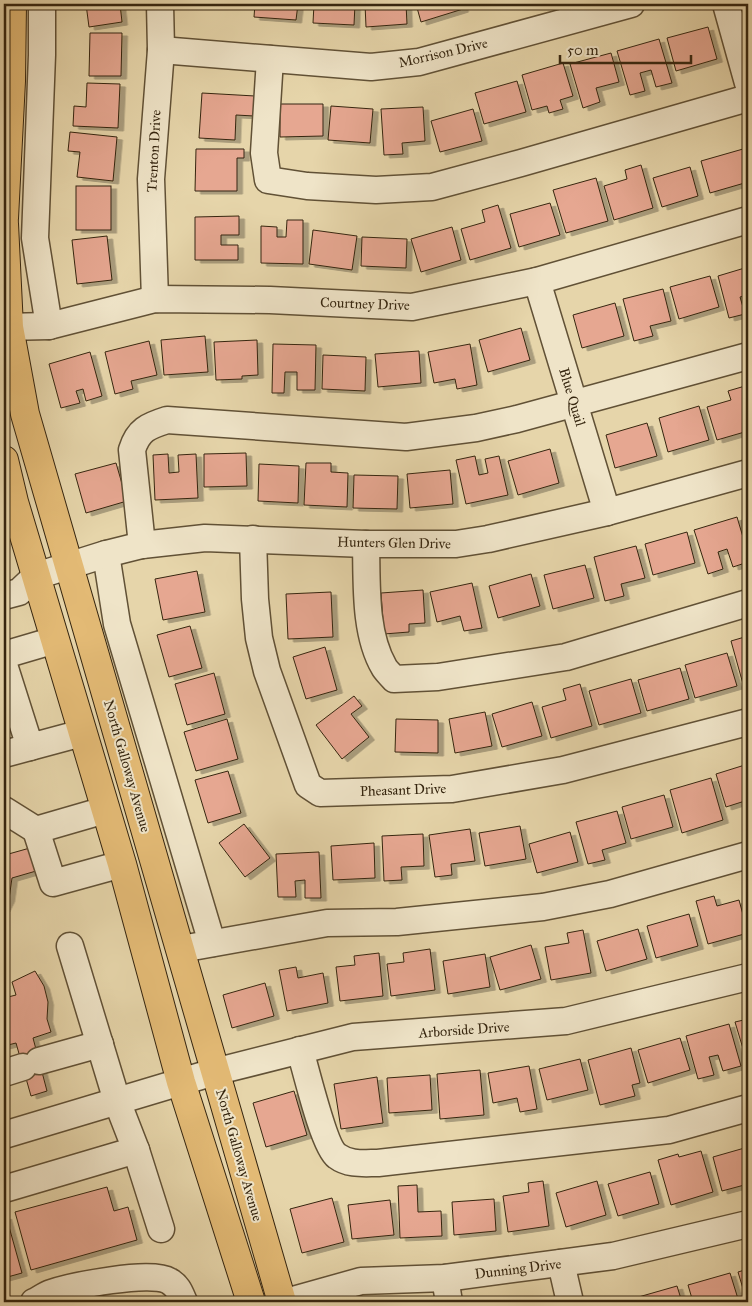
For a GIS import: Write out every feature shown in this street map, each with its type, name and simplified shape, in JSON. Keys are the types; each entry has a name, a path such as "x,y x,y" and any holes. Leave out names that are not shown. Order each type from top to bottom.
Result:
{"main road":[{"path":"4,218 7,80 12,4"},
{"name":"North Galloway Avenue","path":"4,224 6,327 25,414 282,1302"},
{"path":"4,460 14,502 122,864 181,1082 251,1302"}],"street":[{"path":"42,4 42,64 35,238 49,326"},
{"name":"Trenton Drive","path":"156,299 151,179 161,50 160,4"},
{"name":"Morrison Drive","path":"161,50 371,67 419,62 631,4"},
{"path":"726,4 748,83"},
{"path":"270,59 264,153 268,180 307,186 376,190 432,187 748,98"},
{"name":"Courtney Drive","path":"6,327 49,326 156,299 270,300 412,308 538,282 748,220"},
{"name":"Blue Quail","path":"538,282 607,512"},
{"path":"142,545 132,450 135,439 142,431 153,424 167,420 406,437 476,428 574,404 748,356"},
{"name":"Hunters Glen Drive","path":"36,576 68,565 142,545 206,538 254,538 366,544 456,544 488,540 607,512 748,473"},
{"name":"Pheasant Drive","path":"254,538 255,600 258,628 268,671 308,785 320,793 452,788 563,770 748,722"},
{"path":"366,544 369,614 375,644 384,667 394,679 438,677 566,657 748,603"},
{"path":"106,554 117,624 212,943"},
{"path":"4,596 19,592 36,576"},
{"path":"4,655 55,640"},
{"path":"4,666 30,747"},
{"path":"4,754 82,733"},
{"path":"4,810 36,830 105,810"},
{"path":"36,830 42,886 122,864"},
{"path":"181,949 327,923 397,922 543,907 610,894 748,855"},
{"path":"70,946 117,1101 136,1150 161,1229"},
{"name":"Arborside Drive","path":"4,1135 214,1072 353,1037 566,1021 748,977"},
{"path":"22,1067 100,1044"},
{"path":"300,1050 326,1139 335,1155 349,1162 378,1163 669,1130 748,1108"},
{"path":"4,1189 136,1150"},
{"name":"Dunning Drive","path":"286,1302 319,1297 361,1281 447,1290 562,1263 613,1256 748,1224"},
{"path":"562,1263 570,1302"},
{"path":"34,1302 49,1294 79,1285 148,1277 167,1279 177,1287 184,1302"}],"building":[{"path":"86,4 120,4 122,22 89,27"},
{"path":"255,4 298,4 296,20 254,17"},
{"path":"314,4 355,4 354,25 313,23"},
{"path":"365,4 406,4 407,24 366,27"},
{"path":"416,4 462,4 463,9 421,22"},
{"path":"708,27 717,59 676,71 667,38"},
{"path":"90,33 122,33 121,76 89,76"},
{"path":"659,39 672,83 656,87 651,70 640,73 645,91 630,95 617,51"},
{"path":"611,53 619,82 596,88 600,102 583,108 570,64"},
{"path":"563,63 573,96 560,100 563,109 549,113 547,106 532,110 522,75"},
{"path":"517,81 526,112 484,124 475,93"},
{"path":"87,83 120,84 118,128 73,126 74,106 86,107"},
{"path":"202,93 255,96 254,116 236,115 235,140 199,138"},
{"path":"280,104 323,104 323,136 280,137"},
{"path":"331,106 373,109 370,143 328,140"},
{"path":"423,107 425,141 402,143 403,154 384,155 381,109"},
{"path":"473,109 482,141 440,152 431,121"},
{"path":"70,132 117,137 113,181 77,177 80,152 68,151"},
{"path":"196,149 244,149 244,158 237,158 237,191 195,191"},
{"path":"743,149 748,168 748,182 710,193 701,161"},
{"path":"641,165 653,208 614,220 604,186 627,179 625,170"},
{"path":"690,167 698,196 662,207 653,178"},
{"path":"596,178 608,221 566,233 553,190"},
{"path":"76,186 111,186 111,230 76,230"},
{"path":"550,203 560,235 519,247 510,214"},
{"path":"498,205 511,248 470,260 461,229 485,222 482,210"},
{"path":"239,216 239,235 221,235 221,245 238,245 238,260 195,260 195,217"},
{"path":"287,220 303,220 303,264 261,263 261,226 277,227 277,237 286,237"},
{"path":"452,227 461,260 421,272 411,239"},
{"path":"313,230 357,236 352,270 309,264"},
{"path":"107,236 112,280 77,284 72,240"},
{"path":"362,237 407,239 406,268 361,266"},
{"path":"748,267 748,295 740,297 745,314 729,318 718,276"},
{"path":"710,276 719,307 679,319 670,287"},
{"path":"663,289 671,321 650,326 653,336 634,341 623,299"},
{"path":"615,303 624,336 582,348 573,315"},
{"path":"521,328 530,360 488,372 479,340"},
{"path":"205,336 208,372 164,375 161,340"},
{"path":"257,340 258,375 242,376 242,379 216,380 214,342"},
{"path":"149,341 157,375 131,381 133,389 115,394 105,352"},
{"path":"273,344 316,345 315,390 297,390 297,372 285,372 284,393 272,393"},
{"path":"470,344 477,385 457,389 455,379 434,383 428,352"},
{"path":"419,351 421,383 378,387 375,354"},
{"path":"90,352 102,396 86,401 83,389 76,391 80,403 61,408 49,364"},
{"path":"323,355 366,357 365,391 322,389"},
{"path":"745,386 748,399 748,431 717,440 707,407 731,400 728,391"},
{"path":"699,406 709,440 668,452 659,418"},
{"path":"647,423 657,456 615,468 606,435"},
{"path":"550,449 559,483 518,495 508,461"},
{"path":"246,453 247,486 204,487 204,454"},
{"path":"168,454 169,473 179,472 178,455 196,454 198,498 155,500 153,455"},
{"path":"475,456 479,475 488,473 485,459 499,456 508,495 466,504 456,460"},
{"path":"116,463 127,501 86,513 75,474"},
{"path":"306,463 331,463 331,472 348,473 347,507 304,505"},
{"path":"259,464 299,466 298,503 258,501"},
{"path":"450,470 453,504 410,508 407,474"},
{"path":"354,475 398,476 397,509 353,508"},
{"path":"737,517 748,554 748,562 733,567 727,549 718,552 723,569 708,574 694,530"},
{"path":"687,532 695,563 653,575 645,544"},
{"path":"636,546 645,578 621,584 624,596 605,601 594,557"},
{"path":"585,565 594,598 553,609 544,575"},
{"path":"197,571 205,612 163,620 155,579"},
{"path":"531,574 540,606 498,618 489,586"},
{"path":"472,583 482,628 464,631 460,616 437,622 430,592"},
{"path":"423,590 425,623 409,624 409,632 384,634 381,593"},
{"path":"331,592 333,637 288,639 286,594"},
{"path":"190,626 202,668 169,677 157,635"},
{"path":"748,636 748,682 743,684 731,641"},
{"path":"325,647 337,690 306,699 293,657"},
{"path":"727,653 737,686 695,698 685,665"},
{"path":"680,668 689,699 647,711 638,680"},
{"path":"214,673 225,714 187,725 175,684"},
{"path":"631,679 641,713 599,725 589,691"},
{"path":"580,684 592,726 551,738 542,707 566,700 563,689"},
{"path":"354,696 362,706 351,714 369,737 342,759 316,725"},
{"path":"532,702 542,736 502,747 492,714"},
{"path":"485,712 492,746 455,753 449,719"},
{"path":"227,719 238,759 196,771 184,732"},
{"path":"396,719 438,720 438,753 395,752"},
{"path":"748,764 748,800 726,807 716,774"},
{"path":"228,771 241,813 208,823 195,780"},
{"path":"711,778 723,820 682,833 670,790"},
{"path":"664,795 673,827 631,839 622,807"},
{"path":"617,811 626,843 602,850 605,860 588,864 576,822"},
{"path":"244,824 270,858 245,877 219,843"},
{"path":"520,826 526,859 485,866 479,833"},
{"path":"470,829 475,861 451,864 452,875 435,877 429,835"},
{"path":"570,832 578,862 537,873 529,844"},
{"path":"423,834 424,866 401,867 402,880 384,881 382,836"},
{"path":"374,843 375,878 333,880 331,846"},
{"path":"37,846 43,869 12,878 9,899 4,909 4,853 5,855"},
{"path":"319,852 321,898 305,898 305,880 295,881 296,897 278,897 276,854"},
{"path":"714,896 717,906 739,900 748,933 708,944 696,901"},
{"path":"689,914 698,946 656,958 647,926"},
{"path":"638,929 647,959 606,971 597,941"},
{"path":"583,930 591,973 551,980 545,947 569,943 567,933"},
{"path":"531,945 541,979 500,990 490,957"},
{"path":"430,949 435,990 391,996 387,964 404,962 403,953"},
{"path":"379,953 383,996 340,1001 336,967 355,965 354,956"},
{"path":"485,954 490,987 448,994 443,961"},
{"path":"296,967 298,978 323,973 328,1003 287,1011 279,970"},
{"path":"35,971 44,986 48,1002 47,1019 51,1032 33,1038 47,1091 31,1096 16,1043 4,1046 4,998 16,995 12,982"},
{"path":"265,983 274,1016 232,1028 223,995"},
{"path":"748,1019 748,1051 744,1052 735,1022"},
{"path":"729,1024 741,1066 723,1071 718,1055 709,1057 714,1075 698,1079 686,1036"},
{"path":"680,1038 690,1070 648,1083 638,1050"},
{"path":"631,1048 640,1083 632,1085 635,1096 600,1105 588,1060"},
{"path":"580,1059 588,1090 547,1100 539,1069"},
{"path":"529,1066 537,1109 520,1112 517,1098 493,1103 488,1073"},
{"path":"480,1070 484,1115 440,1119 437,1074"},
{"path":"430,1075 432,1110 389,1113 387,1078"},
{"path":"377,1077 383,1123 341,1129 334,1084"},
{"path":"294,1091 307,1135 266,1147 253,1103"},
{"path":"748,1147 748,1184 722,1191 713,1157"},
{"path":"701,1151 713,1192 671,1205 658,1160 678,1154 679,1157"},
{"path":"650,1172 659,1204 618,1216 608,1184"},
{"path":"543,1181 549,1226 508,1232 503,1196 529,1192 528,1183"},
{"path":"597,1181 606,1215 566,1227 556,1193"},
{"path":"417,1185 418,1212 441,1211 442,1236 400,1238 398,1186"},
{"path":"107,1187 114,1211 128,1207 137,1240 31,1270 15,1212"},
{"path":"332,1198 344,1242 302,1253 290,1209"},
{"path":"494,1199 496,1231 454,1235 452,1202"},
{"path":"390,1200 394,1235 352,1239 348,1205"},
{"path":"6,1216 22,1273 4,1278 4,1217"},
{"path":"748,1269 748,1302 747,1302 738,1272"},
{"path":"730,1273 739,1302 693,1302 688,1285"},
{"path":"677,1286 682,1302 636,1302 635,1298"}]}
